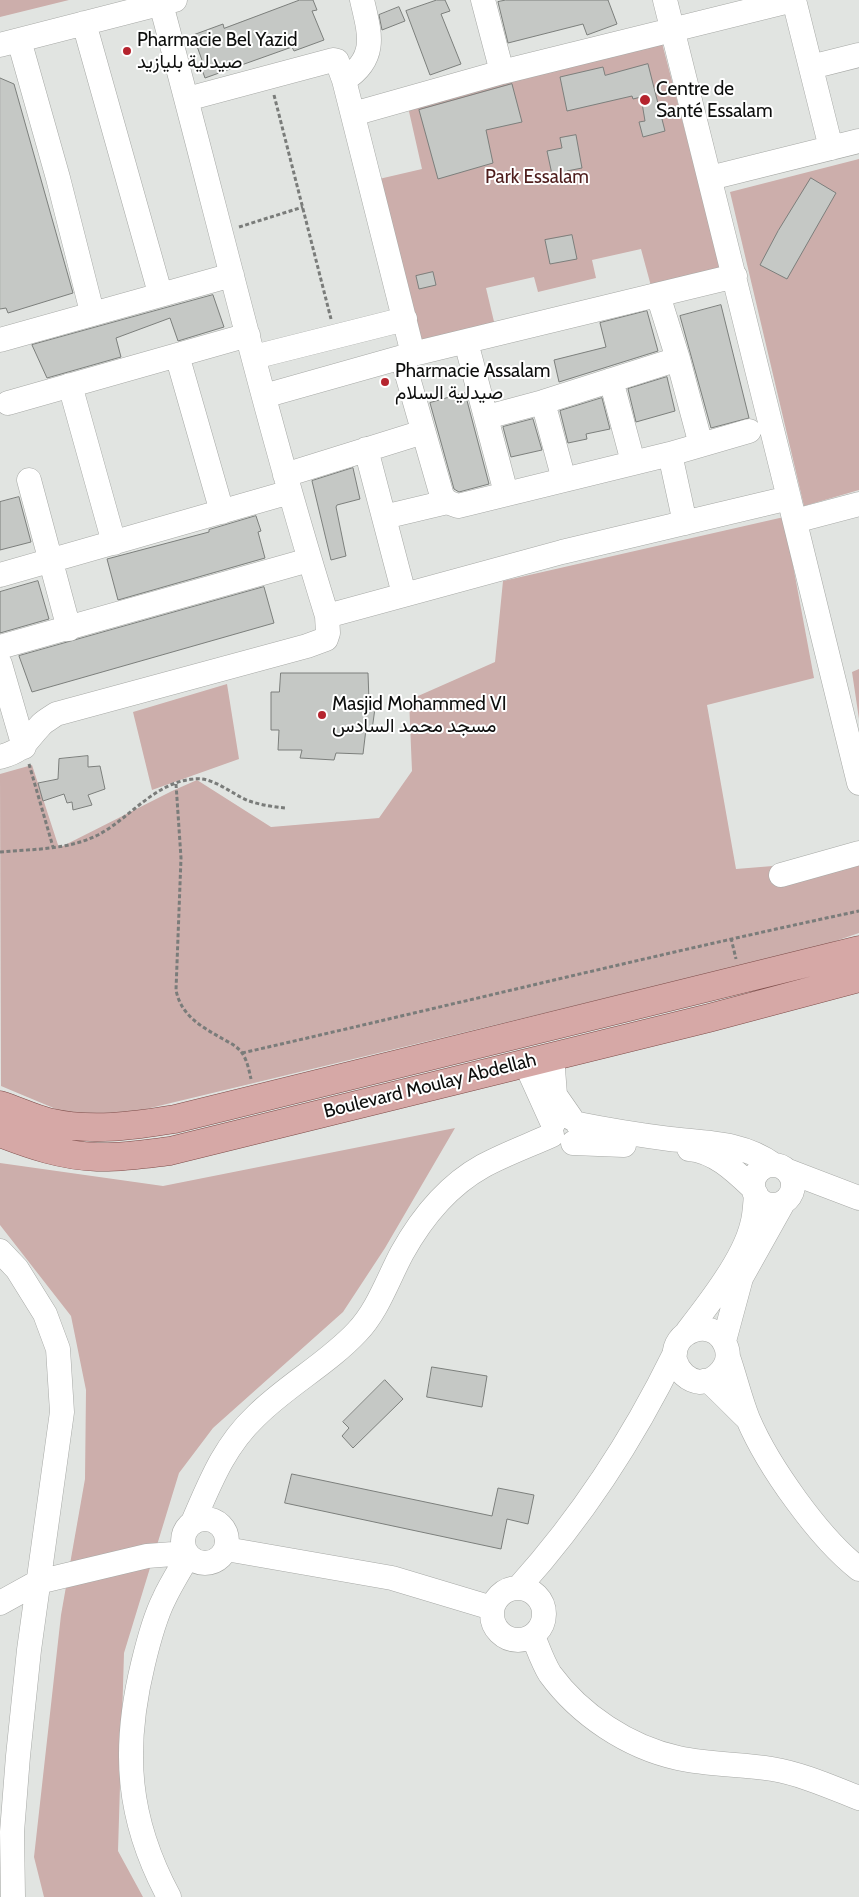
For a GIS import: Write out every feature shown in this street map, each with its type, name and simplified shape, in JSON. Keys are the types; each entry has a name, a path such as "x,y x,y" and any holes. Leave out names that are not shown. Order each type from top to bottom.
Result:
{"main road":[{"name":"Boulevard Moulay Abdellah","path":"0,1105 46,1122 83,1127 116,1128 175,1119 859,950"},
{"name":"Boulevard Moulay Abdellah","path":"0,1133 29,1145 96,1157 170,1151 859,978"}],"street":[{"path":"344,80 359,67 368,49 370,34 362,0"},
{"path":"483,0 502,72"},
{"path":"665,0 859,784"},
{"path":"353,114 502,72 793,0 831,148"},
{"path":"0,756 15,753 24,747 40,726 56,714 318,642 326,639 328,633 327,616 309,560 220,232 187,99 169,2 9,42 58,178 92,312"},
{"path":"84,23 160,294"},
{"path":"811,67 859,55"},
{"path":"187,99 333,60 340,65 405,319 408,356 423,432 439,488 447,502"},
{"path":"710,178 859,141"},
{"path":"0,340 92,312 232,275"},
{"path":"264,396 408,356 734,276"},
{"path":"658,295 678,359 701,445"},
{"path":"8,403 177,355 335,337 405,319"},
{"path":"466,342 506,493"},
{"path":"177,355 222,512"},
{"path":"487,417 542,402 678,359"},
{"path":"612,380 633,462"},
{"path":"70,385 114,543"},
{"path":"542,402 564,480"},
{"path":"384,518 447,502 458,506 670,454 749,431"},
{"path":"0,575 222,512 366,449 423,432"},
{"path":"366,449 404,594"},
{"path":"670,454 685,523"},
{"path":"29,480 68,629"},
{"path":"327,616 562,552 789,498"},
{"path":"795,521 859,504"},
{"path":"0,647 309,560"},
{"path":"0,664 24,747"},
{"path":"781,875 859,853"},
{"path":"552,1056 555,1095 566,1129"},
{"path":"525,1062 566,1129 695,1149 712,1156 732,1168 764,1203 777,1205 787,1199 851,1195"},
{"path":"169,1897 156,1872 136,1813 130,1736 134,1698 143,1662 163,1600 195,1541 220,1460 254,1417 294,1383 333,1355 358,1330 374,1309 403,1252 425,1216 452,1187 484,1165 566,1129 638,1134 727,1145 748,1150 781,1168 851,1195"},
{"path":"518,1587 556,1546 646,1411 675,1353 677,1345 706,1308 744,1247 753,1224 754,1178 760,1170 781,1168"},
{"path":"646,1411 699,1380 722,1372 742,1278 787,1199 793,1180 781,1168"},
{"path":"0,1251 17,1269 45,1314 58,1349 62,1412 29,1650 12,1832 12,1897"},
{"path":"687,1332 703,1328 712,1330 726,1349 748,1419 778,1475 815,1524 859,1570"},
{"path":"675,1353 679,1369 699,1380 748,1419"},
{"path":"0,1603 38,1582 147,1556 195,1541 224,1529 227,1543 226,1549 217,1560 195,1541"},
{"path":"540,1599 556,1546"},
{"path":"226,1549 392,1578 492,1608"},
{"path":"511,1588 527,1589 540,1599 543,1606 543,1623 532,1636 516,1640 499,1633 494,1626 492,1608 499,1596 511,1588"},
{"path":"532,1636 550,1673 576,1703 616,1733 634,1742 651,1750 679,1758 774,1769 811,1780 859,1798"}],"path":[{"path":"270,78 335,337"},
{"path":"220,232 303,207"},
{"path":"24,747 54,847"},
{"path":"0,852 54,847 83,841 98,834 152,796 176,784 194,778 208,780 250,801 286,808"},
{"path":"176,784 180,858 176,990 178,999 187,1014 201,1027 234,1045 242,1053 257,1099"},
{"path":"242,1053 520,990 731,938 859,911"}],"green space":[{"path":"0,0 69,0 0,17"},
{"name":"Park Essalam","path":"662,43 721,268 651,286 641,249 592,260 596,278 538,292 534,277 486,288 496,330 421,348 379,179 422,169 408,107"},
{"path":"859,159 859,490 804,506 730,192"},
{"path":"784,517 814,678 707,705 736,869 859,859 859,933 818,947 117,1116 75,1117 1,1086 0,774 32,765 59,848 197,780 271,827 379,818 412,771 409,700 495,662 503,581"},
{"path":"859,669 859,719 852,672"},
{"path":"227,684 239,759 152,790 133,712"},
{"path":"455,1128 385,1248 343,1312 213,1428 179,1473 124,1653 118,1851 143,1897 44,1897 34,1857 61,1615 85,1479 86,1390 71,1316 0,1225 0,1163 163,1186"}],"building":[{"path":"300,0 313,0 317,10 312,11 324,40 294,51 292,47 205,78 200,64 203,63 193,35 223,24 224,28"},
{"path":"437,0 445,0 450,11 441,14 461,64 430,75 406,11"},
{"path":"506,0 608,0 617,24 587,35 583,24 508,43 498,2"},
{"path":"399,7 405,21 382,30 379,15"},
{"path":"648,64 665,131 643,137 639,122 645,121 641,97 633,99 632,96 567,111 560,77 603,67 605,75"},
{"path":"0,78 14,84 73,293 8,313 6,308 0,309"},
{"path":"512,84 522,122 486,130 493,163 438,179 419,110"},
{"path":"576,135 582,168 567,171 568,177 553,179 547,151 562,148 560,138"},
{"path":"811,178 836,193 787,279 760,265 778,231"},
{"path":"572,235 577,259 550,264 545,240"},
{"path":"433,272 436,285 419,289 416,276"},
{"path":"213,295 224,327 178,341 170,318 116,338 121,357 47,378 32,345"},
{"path":"721,305 749,418 711,428 680,316"},
{"path":"647,311 658,351 559,382 554,360 606,347 600,323"},
{"path":"667,377 675,411 636,422 628,389"},
{"path":"465,393 489,484 459,492 454,489 430,403"},
{"path":"602,398 610,429 586,434 587,439 568,443 560,411"},
{"path":"533,419 542,450 511,457 503,427"},
{"path":"353,468 360,499 337,505 336,507 346,556 331,560 312,481"},
{"path":"19,497 31,542 0,550 0,502"},
{"path":"256,516 261,531 258,532 265,558 118,600 107,559 209,532 209,530"},
{"path":"38,581 49,619 0,633 0,592"},
{"path":"264,587 274,623 32,692 19,656"},
{"name":"Masjid Mohammed VI مسجد محمد السادس","path":"281,673 368,673 369,701 376,701 372,730 366,729 363,754 336,753 334,760 300,758 302,750 278,750 279,730 271,730 271,692 279,692"},
{"path":"88,756 88,767 100,766 105,789 88,795 92,805 73,810 72,802 67,803 64,794 43,801 38,783 58,779 59,759"},
{"path":"432,1367 487,1376 482,1407 427,1397"},
{"path":"385,1380 403,1399 353,1448 342,1436 349,1428 343,1422"},
{"path":"292,1474 492,1516 498,1488 534,1495 528,1524 507,1519 501,1549 285,1503"}],"place":[{"name":"Pharmacie Bel Yazid صيدلية بليازيد","path":"127,51"},
{"name":"Centre de Santé Essalam","path":"645,100"},
{"name":"Pharmacie Assalam صيدلية السلام","path":"385,382"},
{"name":"Masjid Mohammed VI مسجد محمد السادس","path":"322,715"}]}
